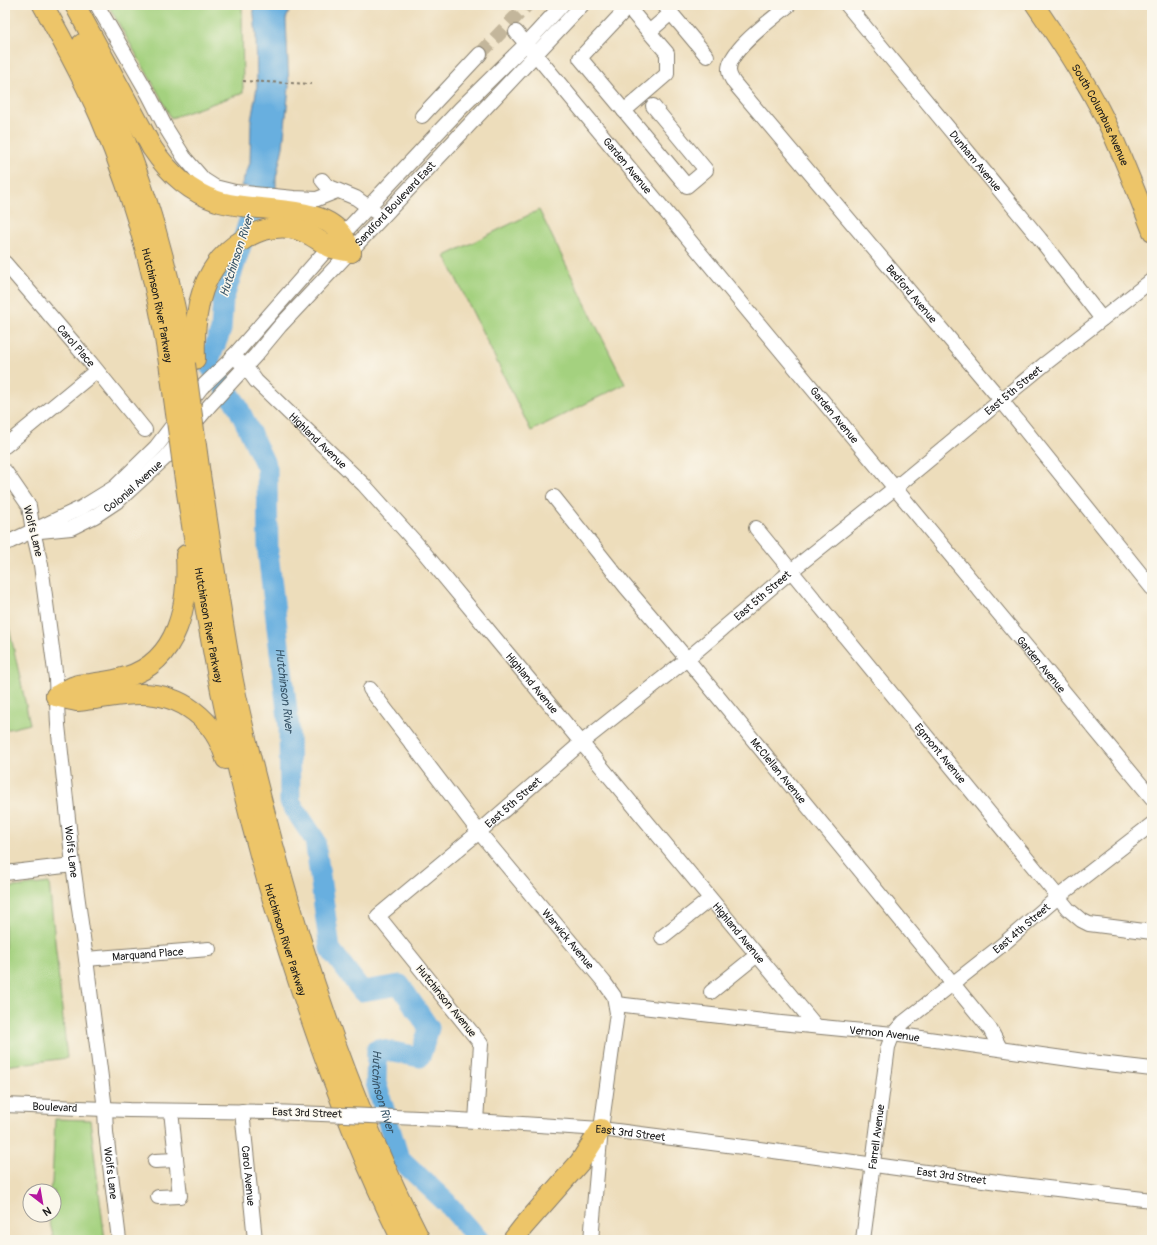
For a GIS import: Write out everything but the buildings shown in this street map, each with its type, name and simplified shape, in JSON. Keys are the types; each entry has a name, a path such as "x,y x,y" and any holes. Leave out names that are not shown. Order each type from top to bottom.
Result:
{"highway":[{"name":"Hutchinson River Parkway","path":"43,5 67,49 106,131 126,183 156,289 184,367"},
{"name":"Hutchinson River Parkway","path":"61,5 82,44 112,107 141,180 155,224 171,284 184,367 192,474 236,691 255,776 283,880 312,978 355,1097 386,1169 420,1240"},
{"path":"75,5 150,143 162,162 175,176 195,190 210,198 235,198 323,220 332,225 336,240 351,252"},
{"path":"184,367 194,333 198,306 207,279 217,263 232,247 248,236 270,229 291,212"},
{"name":"Hutchinson River Parkway","path":"192,474 188,499 211,644 248,814 277,915 318,1040 355,1136 402,1240"},
{"path":"56,696 75,686 114,680 133,675 152,663 167,648 177,628 184,603 186,583 188,499"},
{"path":"56,696 78,701 148,694 170,698 187,707 205,721 218,738 223,748 229,770 248,814"},
{"path":"512,1240 580,1162 601,1129"}],"main road":[{"name":"South Columbus Avenue","path":"1035,5 1078,70 1106,121 1135,185 1152,232"}],"street":[{"path":"97,5 149,95 166,128 184,157 204,180 235,198"},
{"name":"Sandford Boulevard East","path":"210,405 256,355 280,326 383,218 531,49 562,5"},
{"name":"Sandford Boulevard East","path":"201,388 231,358 368,206 427,126 531,49 582,5"},
{"name":"Bedford Avenue","path":"789,5 744,43 733,59 729,69 730,76 735,84 1001,400 1152,588"},
{"name":"Dunham Avenue","path":"847,5 1040,240 1102,319"},
{"path":"624,110 667,74 667,53 628,7 580,58 687,186 706,170 653,106"},
{"path":"649,32 667,9 707,56"},
{"name":"Garden Avenue","path":"516,32 1152,798"},
{"path":"427,126 480,54"},
{"path":"322,180 327,186 356,198 383,218"},
{"path":"291,212 337,190"},
{"name":"Carol Place","path":"5,263 146,430"},
{"name":"East 5th Street","path":"378,916 479,832 581,743 687,659 791,571 895,488 1001,400 1152,280"},
{"name":"Highland Avenue","path":"231,358 369,491 417,544 816,1026"},
{"path":"5,446 96,371"},
{"name":"Colonial Avenue","path":"5,542 12,541 81,508 115,487 156,447 201,388"},
{"name":"Colonial Avenue","path":"33,531 71,528 95,516 119,500 166,458 210,405"},
{"name":"Wolfs Lane","path":"5,471 29,506 41,564 56,679 56,696 73,865 105,1108 106,1132 118,1240"},
{"name":"McClellan Avenue","path":"554,496 625,586 687,659 990,1028 1000,1048"},
{"name":"Egmont Avenue","path":"756,528 1068,909 1081,920 1089,924 1152,932"},
{"name":"Warwick Avenue","path":"370,689 479,832 614,996 617,1013 601,1129 591,1240"},
{"name":"East 4th Street","path":"893,1034 904,1022 1002,945 1058,897 1152,824"},
{"path":"5,873 73,865"},
{"path":"662,937 710,899"},
{"name":"Hutchinson Avenue","path":"378,916 481,1044 476,1121"},
{"name":"Marquand Place","path":"86,959 210,949"},
{"path":"711,992 757,955"},
{"name":"Vernon Avenue","path":"616,1004 893,1034 1091,1062 1152,1069"},
{"name":"Farrell Avenue","path":"863,1240 888,1047 893,1034"},
{"name":"Boulevard","path":"5,1105 105,1108"},
{"name":"East 3rd Street","path":"105,1108 170,1111 273,1112 444,1119 601,1129 1005,1183 1152,1200"},
{"path":"158,1197 180,1196 170,1111"},
{"name":"Carol Avenue","path":"242,1111 255,1240"},
{"path":"155,1161 176,1160"}],"path":[{"path":"243,81 314,84"}],"green space":[{"path":"108,5 242,5 243,93 171,118"},
{"path":"539,210 625,384 531,431 445,256"},
{"path":"5,609 30,724 5,730"},
{"path":"49,883 67,1058 5,1066 5,888"},
{"path":"55,1119 90,1120 105,1240 54,1240 50,1223 62,1223 62,1183 52,1183"}],"water":[{"path":"253,5 292,5 286,19 289,87 283,147 276,178 276,189 241,186 250,163 251,121 257,87 256,35"}],"waterway":[{"name":"Hutchinson River","path":"258,190 223,300 221,330 208,363 237,405 267,468 268,553 289,727 290,802 315,840 330,949 362,991 400,985 429,1028 420,1057 377,1049 376,1083 399,1158 447,1203 479,1240"}],"tunnel":[{"path":"480,54 527,5"}]}
